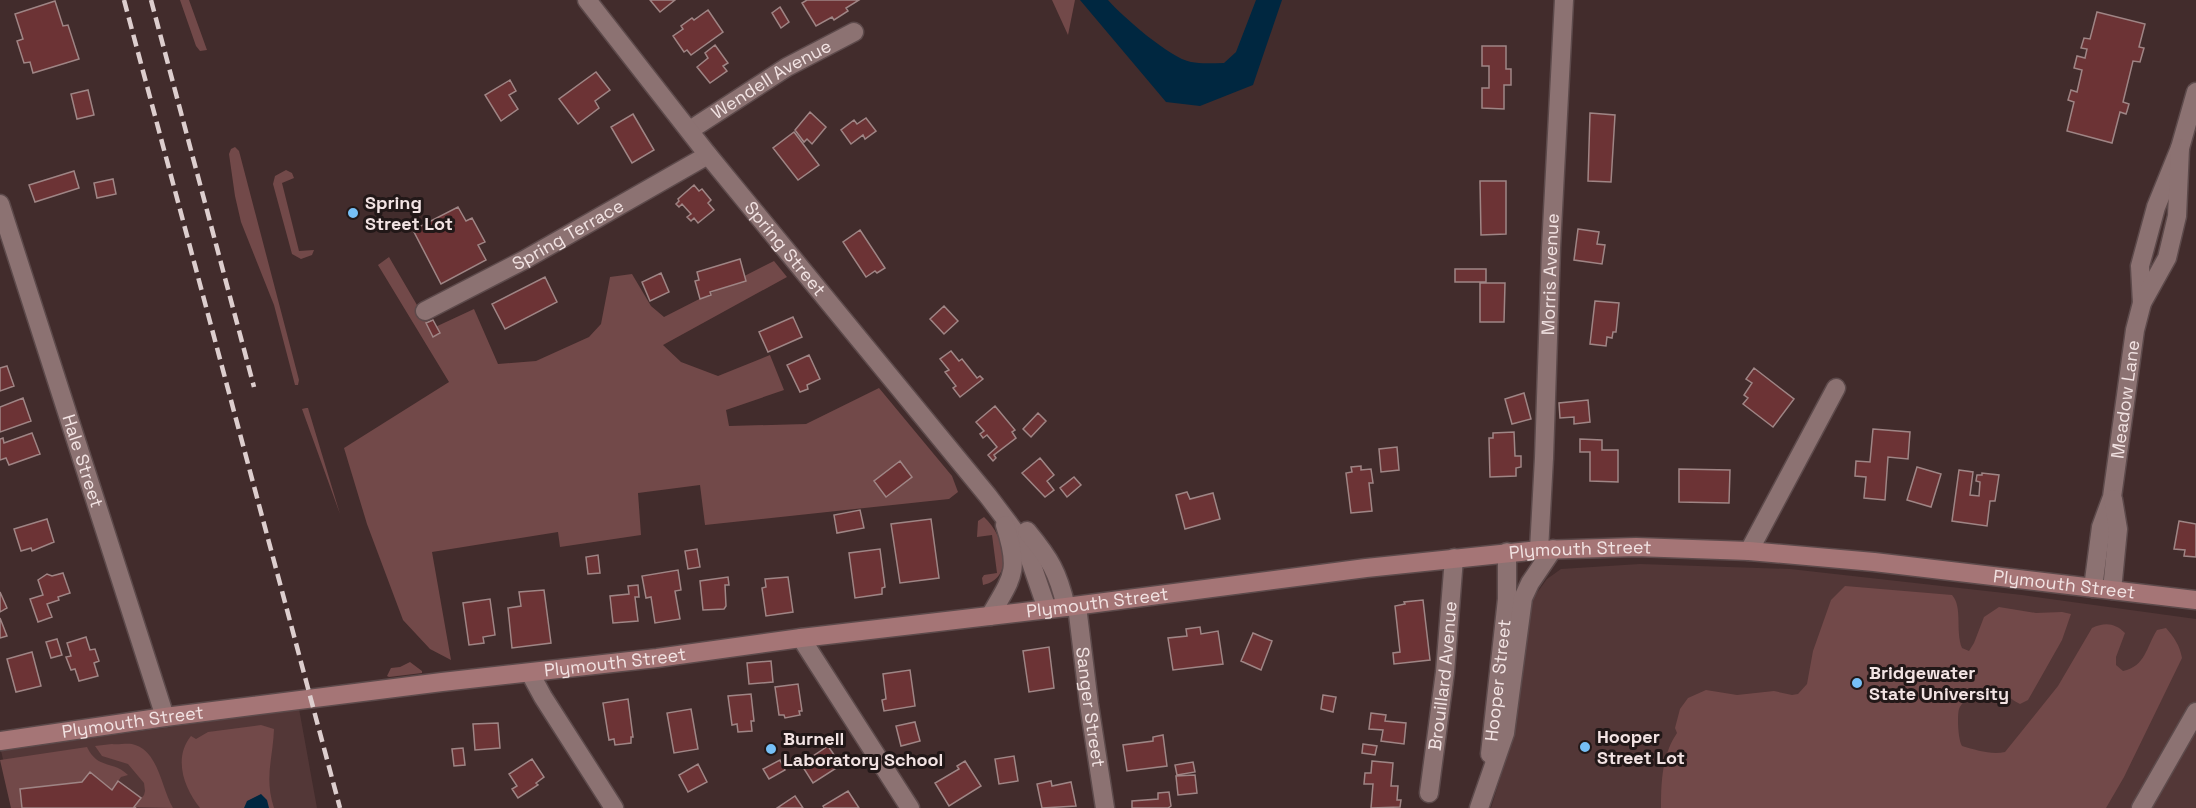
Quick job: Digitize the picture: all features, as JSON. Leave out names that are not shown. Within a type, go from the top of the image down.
[{"type":"main road","name":"Plymouth Street","points":[[0,741],[165,717],[442,682],[657,658],[1233,584],[1546,549],[1677,548],[1749,551],[1874,562],[2196,600]]},
{"type":"street","name":"Spring Street","points":[[587,0],[708,155],[988,496],[1030,554],[1047,609]]},
{"type":"street","name":"Morris Avenue","points":[[1546,549],[1545,458],[1551,248],[1564,0]]},
{"type":"street","name":"Wendell Avenue","points":[[690,130],[787,68],[854,32]]},
{"type":"street","name":"Meadow Lane","points":[[2093,588],[2102,527],[2112,497],[2129,366],[2142,303],[2167,258],[2177,216],[2180,148],[2196,92]]},
{"type":"street","name":"Spring Terrace","points":[[425,311],[524,260],[708,155]]},
{"type":"street","name":"Hale Street","points":[[0,204],[165,717]]},
{"type":"street","points":[[1749,551],[1836,388]]},
{"type":"street","name":"Spring Street","points":[[988,496],[1024,528],[1044,552],[1053,564],[1072,606]]},
{"type":"street","name":"Meadow Lane","points":[[2112,497],[2118,529],[2112,590]]},
{"type":"street","points":[[990,616],[1007,587],[1014,563],[1013,552],[1000,512]]},
{"type":"street","points":[[1479,808],[1505,733],[1523,598],[1546,549]]},
{"type":"street","name":"Hooper Street","points":[[1479,808],[1488,770],[1506,618],[1507,552]]},
{"type":"street","name":"Brouillard Avenue","points":[[1429,793],[1445,672],[1454,558]]},
{"type":"street","name":"Sanger Street","points":[[1072,606],[1105,808]]},
{"type":"street","points":[[801,638],[910,808]]},
{"type":"street","points":[[530,673],[614,808]]},
{"type":"street","points":[[2141,808],[2196,712]]},
{"type":"shaded area","points":[[180,0],[189,0],[207,50],[200,51],[196,46]]},
{"type":"shaded area","points":[[1052,0],[1075,0],[1068,35]]},
{"type":"shaded area","points":[[235,147],[239,151],[299,380],[298,385],[295,385],[274,305],[241,222],[229,154]]},
{"type":"shaded area","points":[[286,170],[292,173],[294,178],[282,183],[299,251],[314,250],[312,255],[301,259],[292,254],[273,184],[275,176]]},
{"type":"shaded area","points":[[389,257],[431,329],[474,309],[498,364],[536,361],[589,337],[601,324],[610,277],[632,274],[651,306],[664,317],[774,261],[787,277],[663,345],[681,362],[718,376],[770,355],[784,390],[726,410],[729,426],[806,424],[879,388],[952,476],[958,492],[949,499],[705,525],[700,485],[638,493],[641,535],[560,547],[558,532],[432,552],[451,660],[430,649],[403,620],[367,524],[344,448],[449,382],[378,265]]},
{"type":"shaded area","points":[[308,408],[340,514],[302,409]]},
{"type":"shaded area","points":[[984,517],[997,534],[1003,554],[1003,564],[994,580],[983,585],[984,575],[997,573],[992,535],[977,537],[978,521]]},
{"type":"shaded area","name":"Bridgewater State University","points":[[1640,564],[1790,569],[2022,595],[2196,619],[2196,808],[1491,808],[1510,747],[1531,601],[1547,579],[1561,569]]},
{"type":"shaded area","points":[[1845,586],[1952,595],[1957,606],[1962,648],[1969,651],[1984,617],[1999,607],[2036,613],[2071,614],[2062,640],[2028,700],[2020,704],[2002,692],[1990,689],[1975,694],[1959,709],[1958,722],[1962,746],[1984,752],[2005,752],[2058,686],[2092,628],[2110,624],[2125,633],[2116,657],[2116,665],[2123,671],[2141,660],[2157,630],[2166,628],[2176,642],[2182,658],[2124,777],[2106,808],[1661,808],[1665,760],[1677,733],[1675,728],[1680,709],[1688,698],[1706,690],[1737,695],[1774,691],[1798,694],[1807,684],[1813,651],[1831,600]]},
{"type":"shaded area","points":[[410,662],[422,673],[387,676],[391,668]]},
{"type":"shaded area","points":[[299,709],[317,808],[15,808],[1,751]]},
{"type":"shaded area","points":[[261,725],[274,729],[269,777],[274,808],[200,808],[189,791],[183,773],[183,754],[191,736],[196,739],[208,732]]},
{"type":"shaded area","points":[[132,744],[148,754],[154,762],[173,808],[134,807],[144,795],[144,783],[128,764],[102,756],[95,746]]},
{"type":"shaded area","points":[[87,747],[96,759],[128,775],[121,777],[112,790],[90,772],[82,782],[20,789],[22,808],[11,808],[0,760]]},
{"type":"water","points":[[1080,0],[1108,0],[1135,26],[1182,59],[1191,62],[1224,63],[1236,52],[1256,0],[1282,0],[1253,85],[1200,106],[1166,102]]},
{"type":"water","points":[[261,794],[267,800],[269,808],[244,808],[247,801]]},
{"type":"building","points":[[650,0],[675,0],[660,12]]},
{"type":"building","points":[[807,0],[859,0],[846,8],[848,11],[834,20],[832,17],[816,26],[802,3]]},
{"type":"building","points":[[55,1],[63,26],[68,25],[79,59],[33,73],[30,62],[24,63],[17,41],[23,39],[15,14]]},
{"type":"building","points":[[780,7],[789,22],[781,28],[772,13]]},
{"type":"building","points":[[708,10],[723,32],[691,55],[687,50],[684,52],[673,36],[683,29],[681,26]]},
{"type":"building","points":[[2097,12],[2145,24],[2139,47],[2144,48],[2140,62],[2133,61],[2123,102],[2129,104],[2126,114],[2120,112],[2112,143],[2067,131],[2074,102],[2068,100],[2071,90],[2077,92],[2082,70],[2074,68],[2077,56],[2085,58],[2087,49],[2081,48],[2084,38],[2090,39]]},
{"type":"building","points":[[715,45],[728,63],[723,66],[727,71],[710,83],[697,67],[708,58],[705,53]]},
{"type":"building","points":[[1482,46],[1506,46],[1506,69],[1511,69],[1511,85],[1504,85],[1504,109],[1482,108],[1482,88],[1489,88],[1489,66],[1482,66]]},
{"type":"building","points":[[596,72],[610,90],[595,101],[599,108],[578,124],[559,99]]},
{"type":"building","points":[[510,80],[516,91],[509,95],[518,109],[501,121],[485,95]]},
{"type":"building","points":[[88,90],[94,115],[77,119],[71,94]]},
{"type":"building","points":[[810,112],[826,127],[812,144],[807,139],[804,142],[795,130]]},
{"type":"building","points":[[1590,113],[1615,115],[1611,182],[1588,181]]},
{"type":"building","points":[[633,114],[654,150],[632,163],[611,127]]},
{"type":"building","points":[[866,118],[876,131],[865,139],[863,135],[851,144],[841,130],[854,120],[857,124]]},
{"type":"building","points":[[794,132],[819,165],[798,180],[773,148]]},
{"type":"building","points":[[74,171],[79,188],[35,202],[29,185]]},
{"type":"building","points":[[113,179],[116,194],[97,198],[94,183]]},
{"type":"building","points":[[1480,181],[1506,181],[1506,234],[1481,235]]},
{"type":"building","points":[[694,185],[699,191],[702,189],[711,200],[708,203],[714,210],[698,223],[694,218],[691,221],[687,217],[691,214],[682,204],[679,207],[676,204],[678,199]]},
{"type":"building","points":[[458,207],[466,221],[472,218],[485,242],[478,245],[486,260],[441,284],[413,230]]},
{"type":"building","points":[[1578,229],[1599,232],[1597,244],[1605,245],[1602,264],[1574,260]]},
{"type":"building","points":[[860,230],[885,268],[866,277],[843,242]]},
{"type":"building","points":[[740,259],[746,281],[710,292],[711,295],[700,299],[695,281],[699,280],[697,272]]},
{"type":"building","points":[[1455,269],[1486,269],[1486,282],[1455,282]]},
{"type":"building","points":[[661,273],[669,292],[650,301],[642,282]]},
{"type":"building","points":[[545,277],[557,302],[505,329],[492,304]]},
{"type":"building","points":[[1480,283],[1505,283],[1504,322],[1480,322]]},
{"type":"building","points":[[1595,301],[1619,303],[1616,332],[1613,332],[1612,338],[1607,337],[1606,346],[1590,344]]},
{"type":"building","points":[[944,306],[958,321],[944,334],[930,319]]},
{"type":"building","points":[[793,317],[802,337],[768,352],[759,332]]},
{"type":"building","points":[[433,320],[440,333],[433,337],[426,323]]},
{"type":"building","points":[[951,351],[959,361],[962,359],[977,378],[980,376],[983,379],[960,397],[953,388],[956,386],[945,372],[949,370],[940,359]]},
{"type":"building","points":[[809,355],[820,379],[807,385],[808,389],[800,392],[787,365]]},
{"type":"building","points":[[7,366],[14,386],[0,391],[0,368]]},
{"type":"building","points":[[1754,368],[1794,399],[1773,427],[1743,404],[1748,398],[1744,395],[1752,383],[1746,379]]},
{"type":"building","points":[[1524,393],[1531,419],[1512,424],[1505,399]]},
{"type":"building","points":[[23,398],[31,421],[0,432],[0,407]]},
{"type":"building","points":[[1588,400],[1590,422],[1574,424],[1574,417],[1560,418],[1559,403]]},
{"type":"building","points":[[995,406],[1015,430],[1012,432],[1016,438],[994,455],[996,458],[993,461],[988,455],[997,447],[987,435],[983,438],[980,434],[984,431],[976,422]]},
{"type":"building","points":[[1038,413],[1046,421],[1031,437],[1023,429]]},
{"type":"building","points":[[1873,429],[1910,432],[1908,459],[1888,457],[1885,500],[1864,498],[1866,477],[1855,476],[1856,461],[1870,462]]},
{"type":"building","points":[[1514,432],[1515,456],[1521,456],[1521,467],[1516,468],[1516,476],[1490,477],[1489,438],[1493,438],[1493,433]]},
{"type":"building","points":[[32,433],[40,454],[9,465],[6,458],[0,460],[0,439],[3,438],[4,443]]},
{"type":"building","points":[[1580,439],[1602,440],[1602,450],[1618,450],[1618,482],[1590,481],[1590,452],[1580,452]]},
{"type":"building","points":[[1397,447],[1399,470],[1381,472],[1379,449]]},
{"type":"building","points":[[1040,458],[1054,475],[1047,481],[1054,490],[1045,497],[1022,473]]},
{"type":"building","points":[[900,461],[912,477],[886,497],[874,481]]},
{"type":"building","points":[[1361,466],[1361,470],[1371,469],[1373,483],[1369,483],[1372,511],[1351,513],[1346,473],[1352,472],[1351,467]]},
{"type":"building","points":[[1917,467],[1941,474],[1931,507],[1907,500]]},
{"type":"building","points":[[1679,469],[1730,470],[1729,503],[1679,502]]},
{"type":"building","points":[[1959,470],[1973,472],[1970,495],[1979,496],[1980,482],[1976,481],[1977,475],[1982,475],[1982,473],[1999,475],[1995,501],[1990,501],[1987,526],[1952,521]]},
{"type":"building","points":[[1074,477],[1081,485],[1067,497],[1060,488]]},
{"type":"building","points":[[1187,492],[1190,499],[1213,493],[1220,519],[1185,529],[1176,495]]},
{"type":"building","points":[[860,510],[864,528],[837,533],[834,515]]},
{"type":"building","points":[[47,519],[54,542],[32,551],[31,548],[21,551],[14,529]]},
{"type":"building","points":[[931,519],[939,578],[900,583],[891,524]]},
{"type":"building","points":[[2179,521],[2196,524],[2196,557],[2184,556],[2185,550],[2174,549]]},
{"type":"building","points":[[697,549],[700,567],[688,569],[685,551]]},
{"type":"building","points":[[880,549],[885,587],[882,588],[882,594],[855,598],[849,553]]},
{"type":"building","points":[[598,555],[600,573],[588,574],[586,557]]},
{"type":"building","points":[[678,570],[681,590],[675,591],[680,619],[655,623],[651,597],[646,598],[642,576]]},
{"type":"building","points":[[63,573],[70,593],[47,604],[52,617],[38,622],[30,599],[43,595],[38,580],[47,574],[52,576]]},
{"type":"building","points":[[728,577],[729,585],[725,585],[726,606],[724,609],[703,610],[700,581]]},
{"type":"building","points":[[788,577],[793,612],[766,616],[762,588],[766,587],[765,579]]},
{"type":"building","points":[[638,585],[639,597],[635,597],[638,621],[613,623],[610,596],[629,594],[628,586]]},
{"type":"building","points":[[544,590],[551,643],[512,648],[508,608],[521,606],[519,592]]},
{"type":"building","points":[[0,592],[7,608],[0,612]]},
{"type":"building","points":[[490,599],[495,635],[483,637],[484,643],[469,645],[463,603]]},
{"type":"building","points":[[1423,600],[1430,660],[1394,664],[1393,653],[1400,652],[1395,606],[1405,604],[1404,602]]},
{"type":"building","points":[[0,618],[7,636],[0,638]]},
{"type":"building","points":[[1200,627],[1201,634],[1218,631],[1223,664],[1173,670],[1168,638],[1187,636],[1186,629]]},
{"type":"building","points":[[1253,633],[1272,641],[1261,670],[1241,661]]},
{"type":"building","points":[[86,637],[90,650],[95,649],[99,661],[94,663],[98,676],[79,681],[75,669],[71,670],[66,657],[71,656],[67,643]]},
{"type":"building","points":[[57,639],[62,655],[51,658],[46,642]]},
{"type":"building","points":[[1049,647],[1054,688],[1029,692],[1023,651]]},
{"type":"building","points":[[32,652],[41,686],[16,692],[7,659]]},
{"type":"building","points":[[771,661],[773,682],[749,684],[747,663]]},
{"type":"building","points":[[910,670],[915,706],[884,711],[882,700],[886,699],[883,674]]},
{"type":"building","points":[[798,684],[802,711],[799,711],[800,715],[785,718],[784,715],[779,715],[775,687]]},
{"type":"building","points":[[751,694],[754,721],[751,721],[752,731],[738,732],[737,724],[732,725],[728,696]]},
{"type":"building","points":[[1323,695],[1336,697],[1333,712],[1321,709]]},
{"type":"building","points":[[628,699],[633,737],[631,737],[631,743],[615,745],[614,739],[609,740],[603,703]]},
{"type":"building","points":[[691,709],[698,749],[674,753],[667,713]]},
{"type":"building","points":[[1371,713],[1386,715],[1385,721],[1406,723],[1404,744],[1381,741],[1383,730],[1369,729]]},
{"type":"building","points":[[915,722],[920,741],[901,746],[896,726]]},
{"type":"building","points":[[498,723],[500,748],[475,750],[473,724]]},
{"type":"building","points":[[1163,735],[1167,766],[1127,771],[1123,745],[1153,741],[1153,737]]},
{"type":"building","points":[[1363,744],[1377,746],[1375,755],[1362,753]]},
{"type":"building","points":[[828,746],[841,765],[813,783],[801,764]]},
{"type":"building","points":[[463,748],[465,765],[454,766],[452,749]]},
{"type":"building","points":[[1014,756],[1018,781],[999,784],[995,759]]},
{"type":"building","points":[[532,759],[544,777],[536,783],[538,785],[518,798],[512,789],[517,786],[509,774]]},
{"type":"building","points":[[780,760],[785,770],[769,779],[763,769]]},
{"type":"building","points":[[965,761],[981,786],[949,806],[935,783],[959,769],[957,766]]},
{"type":"building","points":[[1372,761],[1393,763],[1391,786],[1398,786],[1397,800],[1401,800],[1400,807],[1371,808],[1373,784],[1364,784],[1365,773],[1371,773]]},
{"type":"building","points":[[1193,762],[1195,772],[1177,775],[1175,765]]},
{"type":"building","points":[[698,764],[707,782],[688,792],[679,775]]},
{"type":"building","points":[[90,772],[112,790],[118,781],[141,798],[134,807],[136,808],[22,808],[20,789],[82,782]]},
{"type":"building","points":[[1195,775],[1197,793],[1178,795],[1176,776]]},
{"type":"building","points":[[1051,781],[1052,786],[1071,782],[1076,806],[1042,808],[1037,784]]},
{"type":"building","points":[[848,791],[859,808],[824,808],[823,806]]},
{"type":"building","points":[[1169,792],[1171,806],[1168,808],[1132,808],[1132,801],[1158,799],[1158,793]]},
{"type":"building","points":[[795,796],[803,808],[777,808]]},
{"type":"railway","points":[[124,0],[340,808]]},
{"type":"railway","points":[[151,0],[254,387]]},
{"type":"place","name":"Spring Street Lot","points":[[353,213]]},
{"type":"place","name":"Bridgewater State University","points":[[1857,683]]},
{"type":"place","name":"Hooper Street Lot","points":[[1585,747]]},
{"type":"place","name":"Burnell Laboratory School","points":[[771,749]]}]
